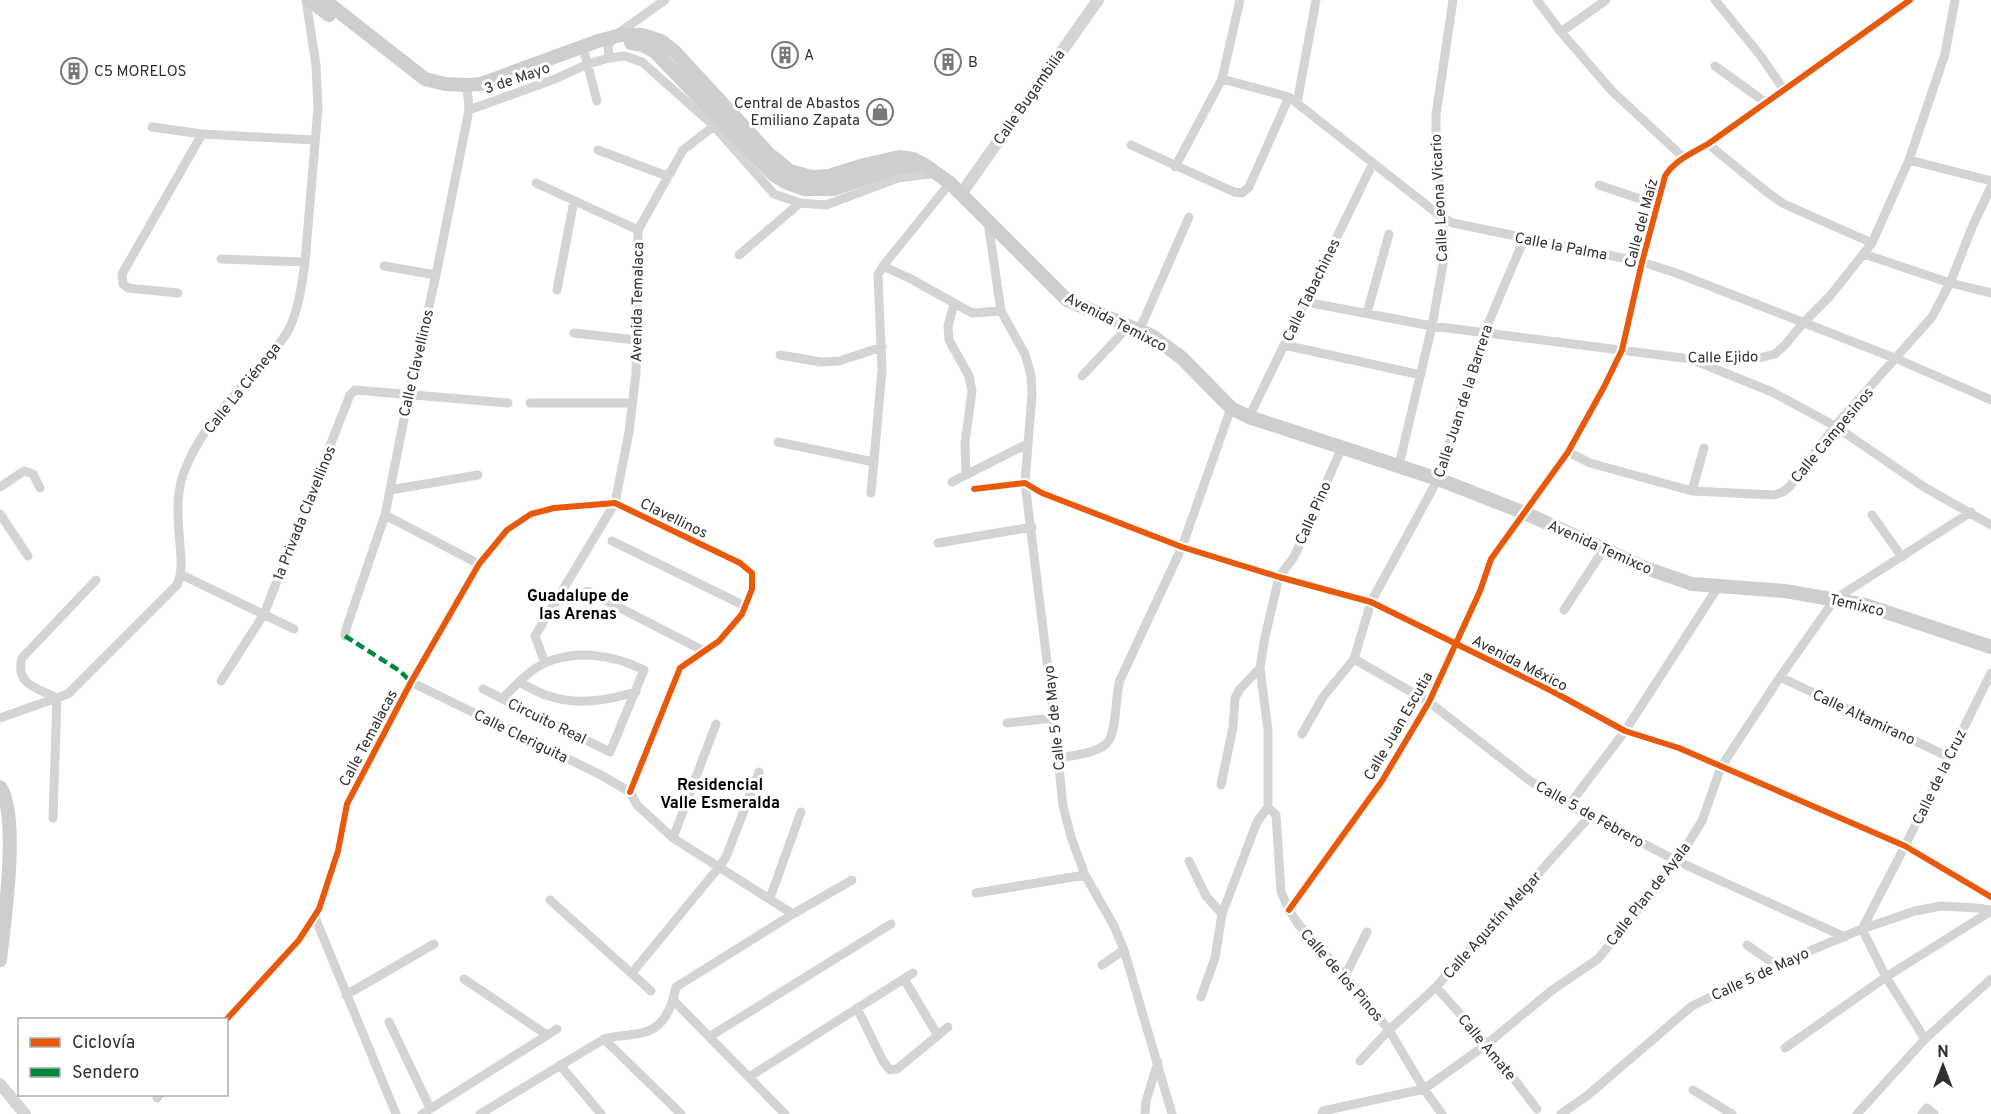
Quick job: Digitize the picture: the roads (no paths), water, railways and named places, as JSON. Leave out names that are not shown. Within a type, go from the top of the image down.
[{"type":"main road","name":"3 de Mayo","points":[[308,0],[409,77],[429,88],[451,93],[496,86],[587,59],[610,47],[629,43],[643,45],[654,51],[674,69],[773,174],[787,183],[804,189],[833,189],[898,167],[931,169]]},
{"type":"main road","points":[[324,0],[425,79],[467,90],[598,41],[610,47],[621,35],[642,36],[662,41],[674,51],[769,154],[790,171],[812,177],[829,176],[864,165],[899,158],[913,159],[931,169]]},
{"type":"main road","name":"Avenida Temixco","points":[[931,169],[950,183],[988,219],[1067,300],[1152,336],[1182,358],[1231,408],[1249,417],[1438,479],[1525,513],[1670,577],[1692,584],[1718,587]]},
{"type":"main road","name":"Temixco","points":[[1718,587],[1785,591],[1865,605],[1991,647]]},
{"type":"main road","points":[[0,787],[4,794],[7,812],[10,856],[0,960]]},
{"type":"street","name":"Calle La Ciénega","points":[[182,575],[177,511],[178,493],[183,473],[207,428],[271,354],[288,330],[301,286],[318,108],[316,65],[308,0]]},
{"type":"street","points":[[665,0],[648,11],[610,47],[642,62],[714,126],[774,194],[800,203],[826,205],[898,178],[931,169]]},
{"type":"street","name":"Calle Bugambilia","points":[[961,194],[1098,0]]},
{"type":"street","points":[[1175,166],[1222,79],[1240,0]]},
{"type":"street","points":[[1131,145],[1234,192],[1242,193],[1250,187],[1293,100],[1316,0]]},
{"type":"street","name":"Calle Leona Vicario","points":[[1399,465],[1432,326],[1445,253],[1436,115],[1453,0]]},
{"type":"street","points":[[1537,0],[1561,32],[1612,91],[1684,158]]},
{"type":"street","points":[[1561,32],[1606,0]]},
{"type":"street","points":[[1715,0],[1760,55],[1784,90]]},
{"type":"street","name":"Calle del Maíz","points":[[1525,513],[1568,452],[1622,350],[1665,176],[1674,164],[1708,144],[1910,0]]},
{"type":"street","name":"Calle Ejido","points":[[1306,302],[1432,326],[1691,358],[1759,358],[1775,354],[1830,296],[1872,243],[1909,160],[1945,54],[1955,0]]},
{"type":"street","points":[[469,110],[587,59],[597,101]]},
{"type":"street","points":[[1715,66],[1765,102]]},
{"type":"street","name":"Calle la Palma","points":[[1222,79],[1293,100],[1443,218],[1453,223],[1642,262],[1679,274],[1897,358],[1991,400]]},
{"type":"street","name":"Calle Clavellinos","points":[[345,636],[345,628],[385,515],[469,110],[467,90]]},
{"type":"street","name":"Avenida Temalaca","points":[[544,663],[535,636],[615,503],[629,432],[636,373],[638,230],[683,150],[714,126]]},
{"type":"street","points":[[152,127],[202,134],[314,140]]},
{"type":"street","points":[[178,293],[128,288],[123,284],[122,274],[202,134]]},
{"type":"street","points":[[1708,144],[1784,204],[1872,243]]},
{"type":"street","points":[[598,150],[667,176]]},
{"type":"street","points":[[1909,160],[1991,181]]},
{"type":"street","name":"Calle Tabachines","points":[[1249,417],[1373,163]]},
{"type":"street","points":[[536,183],[638,230]]},
{"type":"street","points":[[871,493],[882,370],[878,275],[950,183]]},
{"type":"street","points":[[1599,185],[1658,205]]},
{"type":"street","name":"Calle Campesinos","points":[[1568,452],[1590,463],[1692,491],[1774,495],[1783,492],[1835,426],[1932,317],[1950,283],[1991,187]]},
{"type":"street","points":[[557,290],[574,201]]},
{"type":"street","points":[[740,255],[800,203]]},
{"type":"street","points":[[1083,376],[1134,328],[1189,217]]},
{"type":"street","name":"Calle 5 de Mayo","points":[[988,219],[1001,311],[1025,354],[1031,375],[1032,394],[1025,483],[1063,806],[1085,875],[1114,926],[1124,950],[1172,1114]]},
{"type":"street","points":[[1367,313],[1389,234]]},
{"type":"street","name":"Calle Juan de la Barrera","points":[[1354,659],[1371,603],[1438,479],[1485,331],[1524,239]]},
{"type":"street","points":[[1864,254],[1950,283],[1991,293]]},
{"type":"street","points":[[221,259],[305,262]]},
{"type":"street","points":[[384,266],[436,275]]},
{"type":"street","points":[[883,266],[972,313],[1001,311]]},
{"type":"street","points":[[954,304],[948,326],[949,340],[969,376],[972,391],[965,443],[966,475]]},
{"type":"street","points":[[574,333],[636,340]]},
{"type":"street","points":[[1284,345],[1421,375]]},
{"type":"street","points":[[780,355],[821,362],[839,361],[882,347]]},
{"type":"street","points":[[1691,358],[1707,367],[1772,393],[1835,426],[1924,487],[1991,525]]},
{"type":"street","name":"1a Privada Clavellinos","points":[[221,681],[264,614],[350,395],[355,390],[508,403]]},
{"type":"street","points":[[530,403],[632,403]]},
{"type":"street","points":[[1058,758],[1097,749],[1108,743],[1113,733],[1116,693],[1120,680],[1182,547],[1231,408]]},
{"type":"street","points":[[778,442],[874,462]]},
{"type":"street","points":[[952,482],[1027,444]]},
{"type":"street","name":"Calle Pino","points":[[1280,577],[1294,557],[1342,447]]},
{"type":"street","points":[[1692,491],[1704,448]]},
{"type":"street","points":[[0,487],[24,471],[33,474],[40,488]]},
{"type":"street","points":[[390,490],[477,475]]},
{"type":"street","points":[[974,489],[1025,483]]},
{"type":"street","name":"Avenida México","points":[[1025,483],[1042,493],[1182,547],[1371,603],[1550,690],[1625,731],[1679,748],[1905,846],[1991,897]]},
{"type":"street","points":[[411,682],[479,564],[507,530],[531,514],[554,508],[615,503]]},
{"type":"street","name":"Clavellinos","points":[[615,503],[740,563],[752,573],[752,590],[742,614],[719,640],[680,668],[630,792]]},
{"type":"street","name":"Calle Plan de Ayala","points":[[1322,1114],[1323,1111],[1424,1089],[1487,1044],[1551,991],[1598,959],[1677,861],[1702,821],[1721,767],[1835,599],[1971,512]]},
{"type":"street","name":"Calle Juan Escutia","points":[[1289,910],[1382,781],[1429,702],[1480,591],[1491,559],[1525,513]]},
{"type":"street","points":[[0,514],[28,555]]},
{"type":"street","points":[[385,515],[479,564]]},
{"type":"street","points":[[1872,515],[1902,557]]},
{"type":"street","points":[[938,543],[1032,528]]},
{"type":"street","points":[[612,541],[745,606]]},
{"type":"street","points":[[1564,610],[1604,549]]},
{"type":"street","points":[[0,718],[68,694],[177,585],[182,575],[294,629]]},
{"type":"street","name":"Calle de los Pinos","points":[[1280,577],[1260,668],[1268,731],[1268,807],[1276,815],[1281,892],[1299,925],[1389,1030],[1424,1089],[1442,1114]]},
{"type":"street","points":[[57,698],[24,681],[19,670],[22,658],[96,580]]},
{"type":"street","points":[[1569,805],[1625,731],[1718,587]]},
{"type":"street","points":[[587,591],[704,651]]},
{"type":"street","points":[[502,699],[519,682],[544,663],[576,655],[607,657],[645,670],[636,692],[606,700],[570,701],[548,696],[519,682]]},
{"type":"street","points":[[1302,734],[1323,697],[1354,659]]},
{"type":"street","name":"Calle 5 de Febrero","points":[[1354,659],[1429,702],[1529,780],[1569,805],[1677,861],[1845,937]]},
{"type":"street","points":[[1221,785],[1233,727],[1235,698],[1240,689],[1260,668]]},
{"type":"street","name":"Calle de la Cruz","points":[[1862,929],[1991,673]]},
{"type":"street","name":"Calle Altamirano","points":[[1780,677],[1949,757]]},
{"type":"street","name":"Calle Cleriguita","points":[[411,682],[601,775],[630,792]]},
{"type":"street","name":"Calle Temalacas","points":[[228,1018],[299,940],[319,909],[338,851],[347,804],[411,682]]},
{"type":"street","name":"Circuito Real","points":[[483,689],[610,752],[636,692]]},
{"type":"street","points":[[53,818],[57,698]]},
{"type":"street","points":[[1006,723],[1054,718]]},
{"type":"street","points":[[673,838],[716,724]]},
{"type":"street","points":[[632,972],[720,867],[759,772]]},
{"type":"street","points":[[630,792],[637,805],[673,838],[793,914]]},
{"type":"street","points":[[1200,997],[1215,958],[1222,914],[1257,822],[1268,807]]},
{"type":"street","points":[[770,898],[801,812]]},
{"type":"street","name":"Calle Agustín Melgar","points":[[1360,1061],[1389,1030],[1436,987],[1591,815]]},
{"type":"street","points":[[1189,861],[1206,896],[1222,914]]},
{"type":"street","points":[[976,893],[1085,875]]},
{"type":"street","points":[[480,1114],[604,1039],[616,1035],[644,1033],[665,1021],[676,987],[852,880]]},
{"type":"street","points":[[550,900],[632,972],[651,992]]},
{"type":"street","name":"Calle 5 de Mayo","points":[[1561,1114],[1588,1095],[1692,1006],[1776,965],[1862,929],[1915,911],[1941,906],[1991,911]]},
{"type":"street","points":[[1785,1047],[1886,977],[1991,911]]},
{"type":"street","points":[[314,915],[396,1114]]},
{"type":"street","points":[[710,1037],[891,924]]},
{"type":"street","points":[[1862,929],[1886,977],[1925,1039]]},
{"type":"street","points":[[1345,976],[1367,932]]},
{"type":"street","points":[[346,995],[434,944]]},
{"type":"street","points":[[1747,945],[1776,965]]},
{"type":"street","points":[[1102,965],[1124,950]]},
{"type":"street","points":[[749,1077],[913,972]]},
{"type":"street","points":[[904,979],[937,1034]]},
{"type":"street","points":[[1857,1114],[1925,1039],[1991,979]]},
{"type":"street","points":[[465,980],[547,1035]]},
{"type":"street","name":"Calle Amate","points":[[1436,987],[1487,1044],[1537,1109]]},
{"type":"street","points":[[673,1000],[785,1114]]},
{"type":"street","points":[[857,1008],[890,1070],[897,1069],[948,1027]]},
{"type":"street","points":[[389,1022],[426,1111],[557,1029]]},
{"type":"street","points":[[604,1039],[681,1114]]},
{"type":"street","points":[[1145,1114],[1146,1101],[1158,1062]]},
{"type":"street","points":[[560,1065],[598,1113]]},
{"type":"street","points":[[0,1084],[25,1114]]},
{"type":"street","points":[[1693,1090],[1732,1114]]},
{"type":"street","points":[[1922,1114],[1927,1107],[1934,1114]]},
{"type":"place","name":"A","points":[[785,55]]},
{"type":"place","name":"B","points":[[948,62]]},
{"type":"place","name":"C5 MORELOS","points":[[74,71]]},
{"type":"place","name":"Central de Abastos Emiliano Zapata","points":[[880,112]]},
{"type":"district","name":"Guadalupe de las Arenas","points":[[578,604]]},
{"type":"district","name":"Residencial Valle Esmeralda","points":[[720,793]]}]
